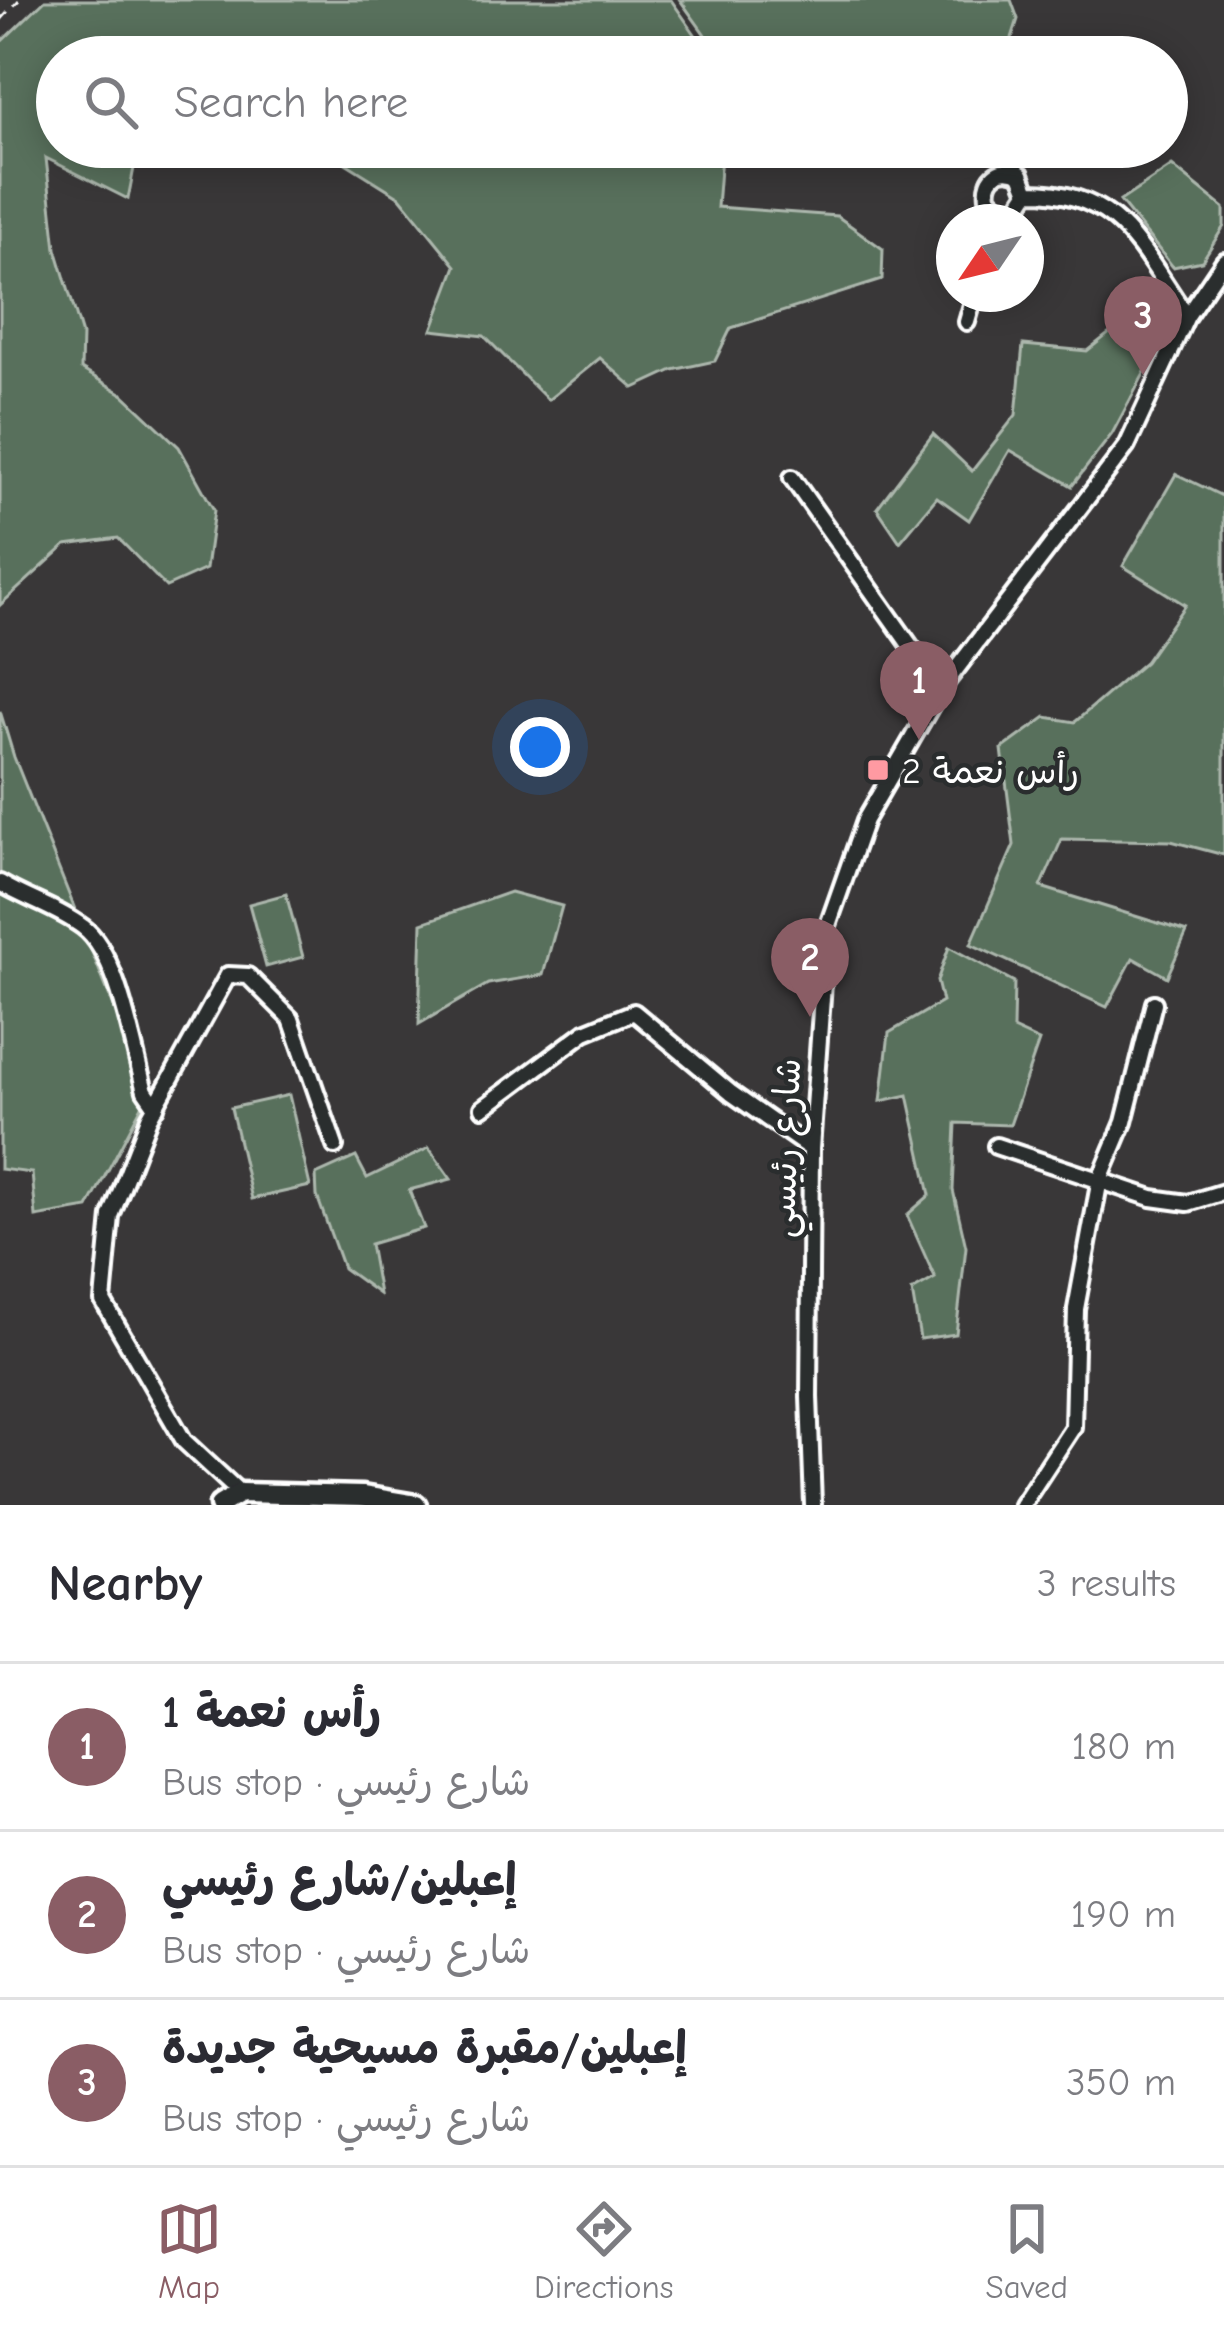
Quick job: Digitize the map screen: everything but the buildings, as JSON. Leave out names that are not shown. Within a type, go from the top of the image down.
[{"type":"main road","points":[[220,1505],[240,1493],[362,1496],[416,1505]]},
{"type":"street","points":[[992,204],[988,183],[1002,170],[1015,170],[1025,179],[1028,192],[1020,204]]},
{"type":"street","points":[[1028,192],[1063,192],[1094,202],[1120,222],[1187,316]]},
{"type":"street","name":"شارع رئيسي","points":[[813,1505],[811,1149],[827,928],[865,820],[941,689],[1127,446],[1187,316],[1224,261]]},
{"type":"street","points":[[967,322],[970,312]]},
{"type":"street","points":[[792,478],[941,689]]},
{"type":"street","points":[[0,883],[70,919],[95,939],[111,973],[145,1090],[156,1107]]},
{"type":"street","points":[[240,1493],[184,1441],[103,1301],[111,1216],[156,1107],[228,975],[248,976],[291,1019],[335,1147]]},
{"type":"street","points":[[1022,1505],[1073,1427],[1076,1309],[1100,1179],[1124,1122],[1154,1004]]},
{"type":"street","points":[[483,1108],[585,1032],[634,1012],[731,1093],[811,1149]]},
{"type":"street","points":[[996,1146],[1152,1198],[1189,1203],[1224,1192]]},
{"type":"path","points":[[0,21],[19,0]]},
{"type":"green space","points":[[45,0],[671,0],[696,36],[36,36],[36,168],[47,168],[56,249],[82,335],[81,369],[124,395],[179,447],[214,510],[206,569],[166,587],[118,538],[66,545],[0,605],[0,43]]},
{"type":"green space","points":[[680,0],[1011,0],[1018,19],[1013,36],[706,36]]},
{"type":"green space","points":[[66,168],[134,168],[128,199]]},
{"type":"green space","points":[[354,168],[720,168],[717,207],[837,216],[883,249],[882,280],[731,328],[715,361],[673,370],[634,388],[600,358],[548,400],[484,336],[432,330],[456,266],[400,197]]},
{"type":"green space","points":[[1174,168],[1224,208],[1224,226],[1202,261],[1173,267],[1120,201]]},
{"type":"green space","points":[[1154,298],[1173,319],[1112,434],[1072,486],[1010,450],[969,520],[937,497],[900,542],[877,508],[933,434],[972,471],[1016,415],[1023,345],[1087,351]]},
{"type":"green space","points":[[1176,474],[1224,497],[1224,855],[1171,841],[1062,839],[1041,887],[1187,932],[1167,977],[1133,958],[1107,1007],[971,944],[1014,845],[1002,749],[1046,717],[1075,722],[1145,662],[1185,605],[1123,566]]},
{"type":"green space","points":[[0,711],[124,1032],[143,1104],[88,1208],[36,1217],[32,1173],[0,1169]]},
{"type":"green space","points":[[510,892],[562,906],[543,975],[488,984],[419,1024],[422,923]]},
{"type":"green space","points":[[286,894],[303,957],[266,967],[249,904]]},
{"type":"green space","points":[[949,947],[1014,982],[1013,1029],[1039,1041],[1010,1125],[956,1123],[953,1190],[966,1247],[956,1334],[920,1339],[912,1291],[935,1278],[907,1215],[930,1195],[908,1095],[881,1101],[889,1033],[942,1002],[937,981]]},
{"type":"green space","points":[[289,1095],[310,1186],[252,1199],[231,1108]]},
{"type":"green space","points":[[429,1148],[451,1179],[409,1190],[424,1228],[370,1244],[379,1294],[343,1268],[317,1196],[316,1175],[356,1157],[367,1178]]},
{"type":"place","name":"إعبلين/مقبرة مسيحية جديدة","points":[[1143,375]]},
{"type":"place","name":"رأس نعمة 1","points":[[919,740]]},
{"type":"place","name":"رأس نعمة 2","points":[[878,770]]},
{"type":"place","name":"إعبلين/شارع رئيسي","points":[[810,1017]]}]
